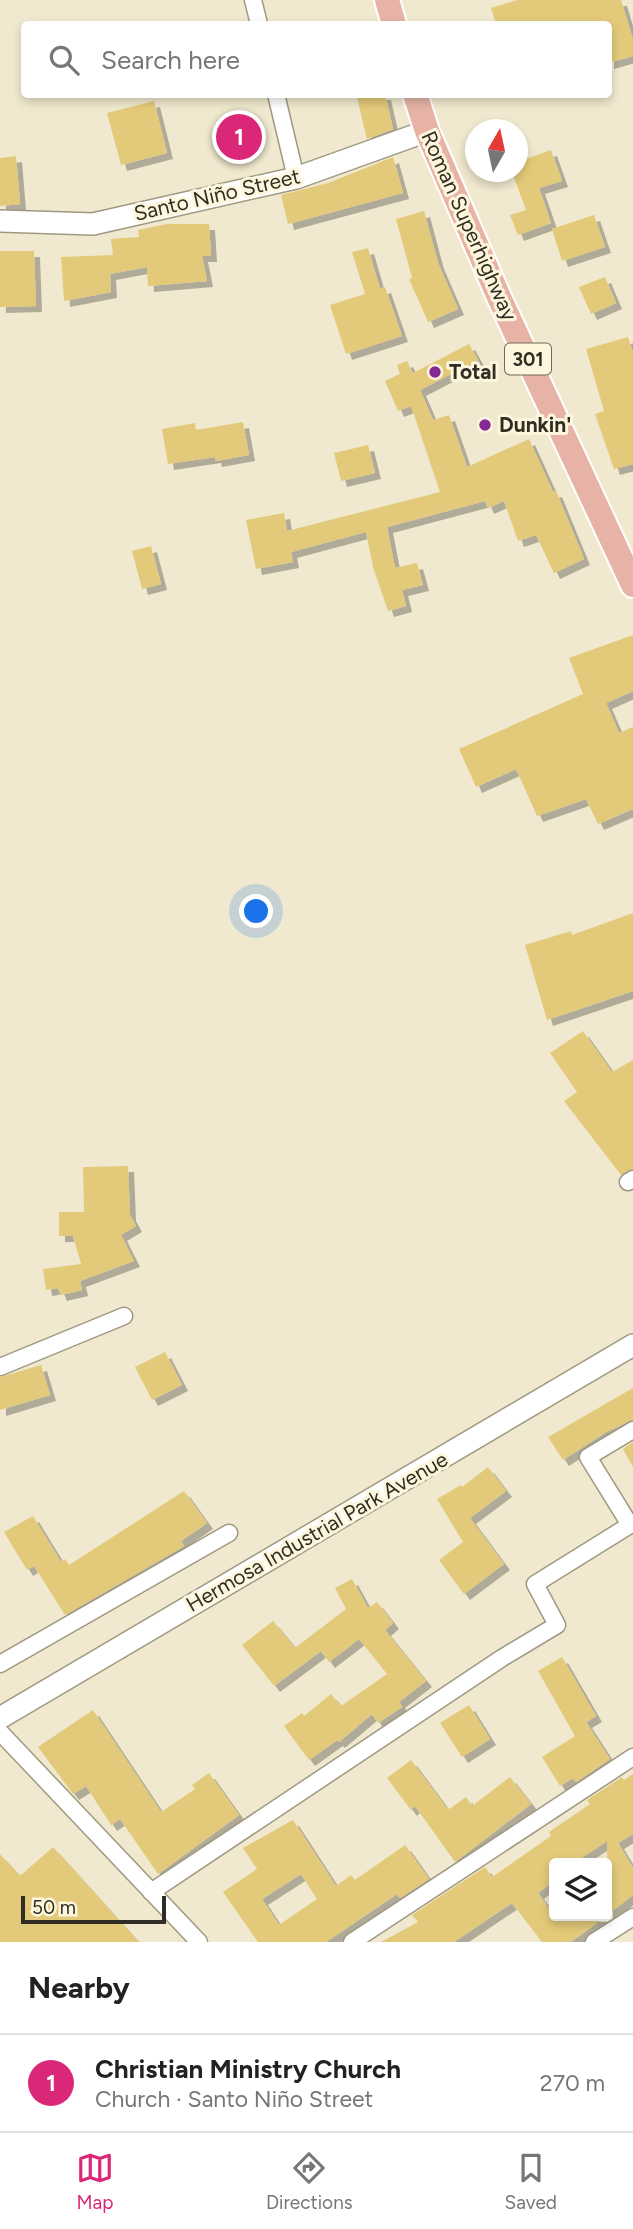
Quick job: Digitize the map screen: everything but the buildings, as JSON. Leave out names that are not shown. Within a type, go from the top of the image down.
[{"type":"main road","points":[[387,0],[393,21]]},
{"type":"main road","name":"Roman Superhighway","points":[[416,98],[427,131],[498,295],[633,585]]},
{"type":"street","points":[[253,0],[258,21]]},
{"type":"street","points":[[277,98],[296,178]]},
{"type":"street","name":"Santo Niño Street","points":[[0,221],[93,224],[296,178],[427,131]]},
{"type":"street","points":[[0,1367],[124,1316]]},
{"type":"street","name":"Hermosa Industrial Park Avenue","points":[[0,1718],[633,1345]]},
{"type":"street","points":[[151,1892],[502,1658],[557,1625],[535,1584],[630,1525],[588,1457],[633,1430]]},
{"type":"street","points":[[0,1664],[229,1533]]},
{"type":"street","points":[[0,1732],[199,1942]]},
{"type":"street","points":[[352,1942],[633,1757]]},
{"type":"street","points":[[594,1942],[633,1917]]},
{"type":"place","name":"Christian Ministry Church","points":[[239,137]]},
{"type":"place","name":"Total","points":[[435,372]]},
{"type":"place","name":"Dunkin'","points":[[485,425]]}]
